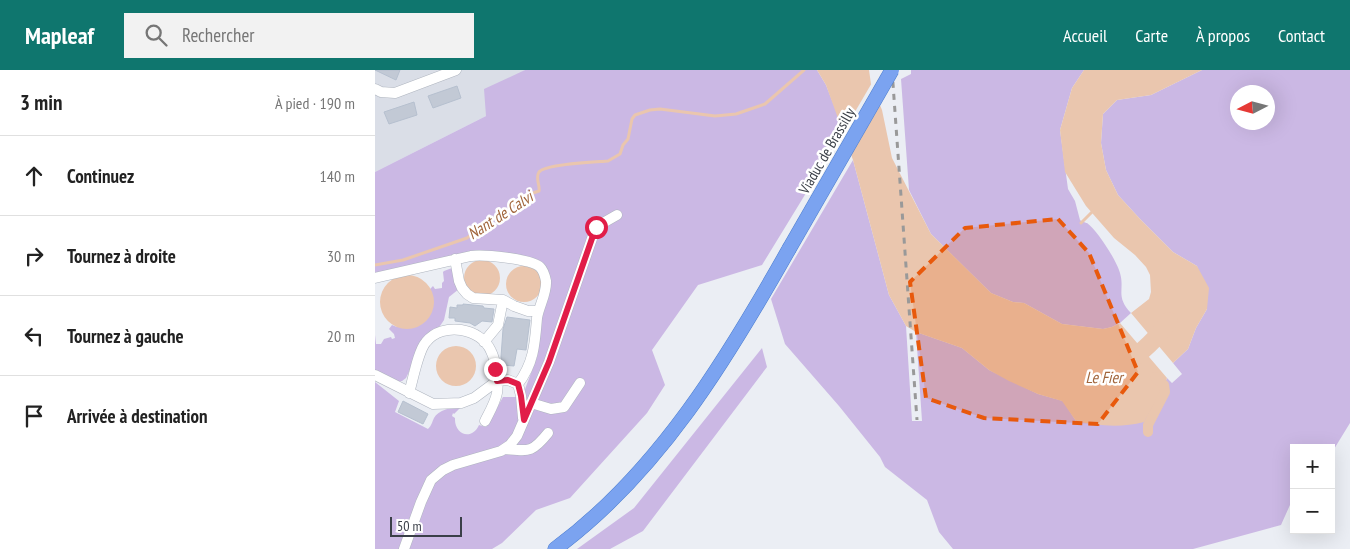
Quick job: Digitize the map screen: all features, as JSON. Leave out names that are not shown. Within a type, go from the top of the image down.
[{"type":"highway","name":"Viaduc de Brassilly","points":[[555,549],[597,516],[623,490],[673,431],[710,379],[789,249],[892,70]]},
{"type":"street","points":[[375,89],[381,92],[395,93],[456,70]]},
{"type":"street","points":[[404,549],[431,480],[443,470],[453,465],[505,449],[517,436],[549,362],[596,227],[617,215]]},
{"type":"street","points":[[375,278],[455,259],[482,255],[531,262],[539,266],[546,281],[545,290],[538,311],[534,351],[530,365],[518,384],[524,420]]},
{"type":"street","points":[[455,259],[462,288],[473,298],[503,300],[528,311],[538,311]]},
{"type":"street","points":[[484,342],[499,325],[503,300]]},
{"type":"street","points":[[409,393],[421,351],[426,341],[436,334],[449,330],[462,330],[479,336],[491,351],[497,381],[497,394],[485,421]]},
{"type":"street","points":[[375,375],[433,404],[461,403],[474,398],[497,381],[508,380],[518,384]]},
{"type":"street","points":[[531,403],[551,410],[564,407],[580,383]]},
{"type":"street","points":[[505,449],[529,451],[541,443],[549,433]]},
{"type":"highlighted area","points":[[1058,219],[1089,253],[1138,372],[1098,424],[984,418],[926,398],[910,282],[965,228]]},
{"type":"shaded area","points":[[375,70],[525,70],[486,116],[375,172]]},
{"type":"shaded area","points":[[525,70],[817,70],[826,85],[844,131],[762,265],[698,285],[652,350],[665,385],[647,413],[570,498],[536,510],[502,543],[492,549],[375,549],[375,382],[399,401],[395,412],[428,429],[436,415],[442,411],[461,407],[452,416],[455,418],[457,429],[464,434],[472,433],[479,425],[486,427],[503,397],[517,397],[524,392],[537,357],[541,324],[538,260],[533,258],[477,250],[375,276],[375,172],[486,116],[484,89]]},
{"type":"shaded area","points":[[911,70],[1084,70],[1072,88],[1060,130],[1068,189],[1075,201],[1080,220],[1087,223],[1096,232],[1111,254],[1120,273],[1123,302],[1131,313],[1120,323],[1103,329],[1062,324],[1024,303],[1013,302],[991,293],[931,234],[909,190],[901,79],[911,74]]},
{"type":"shaded area","points":[[1202,70],[1350,70],[1350,423],[1335,447],[1335,444],[1290,444],[1290,505],[1281,525],[1193,549],[953,549],[939,532],[927,500],[885,467],[880,457],[839,406],[785,344],[771,299],[853,160],[889,295],[906,326],[912,421],[922,421],[916,332],[962,348],[989,370],[1038,394],[1063,401],[1076,421],[1160,394],[1167,378],[1172,383],[1182,374],[1173,363],[1188,349],[1196,328],[1207,309],[1197,266],[1173,252],[1141,220],[1118,195],[1106,170],[1101,143],[1103,114],[1117,100],[1151,95]]},
{"type":"shaded area","points":[[452,268],[459,289],[449,297],[444,320],[440,326],[427,335],[406,378],[397,382],[375,371],[375,335],[376,344],[381,344],[384,339],[395,338],[389,329],[392,325],[397,327],[433,300],[430,289],[433,286],[435,289],[442,288],[444,281],[443,272]]},
{"type":"shaded area","points":[[762,348],[767,367],[643,531],[610,549],[577,549],[634,508]]},
{"type":"water","name":"Le Fier","points":[[817,70],[869,70],[871,84],[882,110],[892,158],[931,234],[991,293],[1013,302],[1024,303],[1062,324],[1103,329],[1120,323],[1167,378],[1144,422],[1110,426],[1076,421],[1062,401],[1038,394],[1009,381],[989,370],[962,348],[916,332],[906,326],[889,295],[853,160],[826,85]]},
{"type":"water","name":"Le Fier","points":[[1084,70],[1202,70],[1151,95],[1117,100],[1103,114],[1101,143],[1106,170],[1118,195],[1173,252],[1197,266],[1209,288],[1207,309],[1196,328],[1188,349],[1173,363],[1131,313],[1149,299],[1151,292],[1150,275],[1146,267],[1135,255],[1114,238],[1086,206],[1065,172],[1060,130],[1072,88]]},
{"type":"water","points":[[482,260],[489,261],[495,265],[499,271],[499,285],[495,291],[489,295],[482,296],[475,295],[469,291],[465,285],[464,278],[465,271],[469,265],[475,261]]},
{"type":"water","points":[[524,266],[531,267],[537,271],[541,277],[541,291],[537,297],[531,301],[524,302],[517,301],[511,297],[507,291],[506,284],[507,277],[511,271],[517,267]]},
{"type":"water","points":[[407,275],[417,277],[426,283],[432,292],[434,302],[432,312],[426,321],[417,327],[407,329],[397,327],[388,321],[382,312],[380,302],[382,292],[388,283],[397,277]]},
{"type":"water","points":[[460,346],[467,349],[473,355],[476,366],[475,374],[467,383],[460,386],[452,386],[445,383],[437,374],[436,362],[439,355],[448,347]]},
{"type":"pier","points":[[873,81],[882,102],[850,157],[842,134]]},
{"type":"building","points":[[375,70],[400,70],[396,80]]},
{"type":"building","points":[[457,86],[461,98],[433,108],[428,96]]},
{"type":"building","points":[[414,102],[417,115],[389,124],[384,112]]},
{"type":"building","points":[[463,304],[494,309],[492,322],[482,321],[475,326],[470,323],[455,321],[455,318],[449,318],[450,307],[457,308],[457,305]]},
{"type":"building","points":[[507,317],[530,320],[526,350],[517,349],[514,366],[502,365],[503,329]]},
{"type":"building","points":[[403,401],[428,414],[423,424],[398,412]]},
{"type":"waterway","name":"Nant de Calvi","points":[[375,265],[403,260],[467,238],[498,215],[506,212],[524,196],[539,191],[538,174],[543,169],[561,165],[608,161],[620,154],[623,145],[628,139],[632,119],[635,115],[660,109],[715,116],[736,114],[765,104],[804,70]]},
{"type":"waterway","points":[[1081,223],[1093,211]]},
{"type":"waterway","name":"Le Fier","points":[[1125,363],[1149,344],[1169,321]]},
{"type":"waterway","points":[[1148,432],[1148,425],[1165,392],[1164,385],[1155,377]]},
{"type":"railway","points":[[892,70],[917,420]]},
{"type":"route","points":[[495,369],[497,381],[508,380],[518,384],[524,420],[549,362],[596,227]]}]
